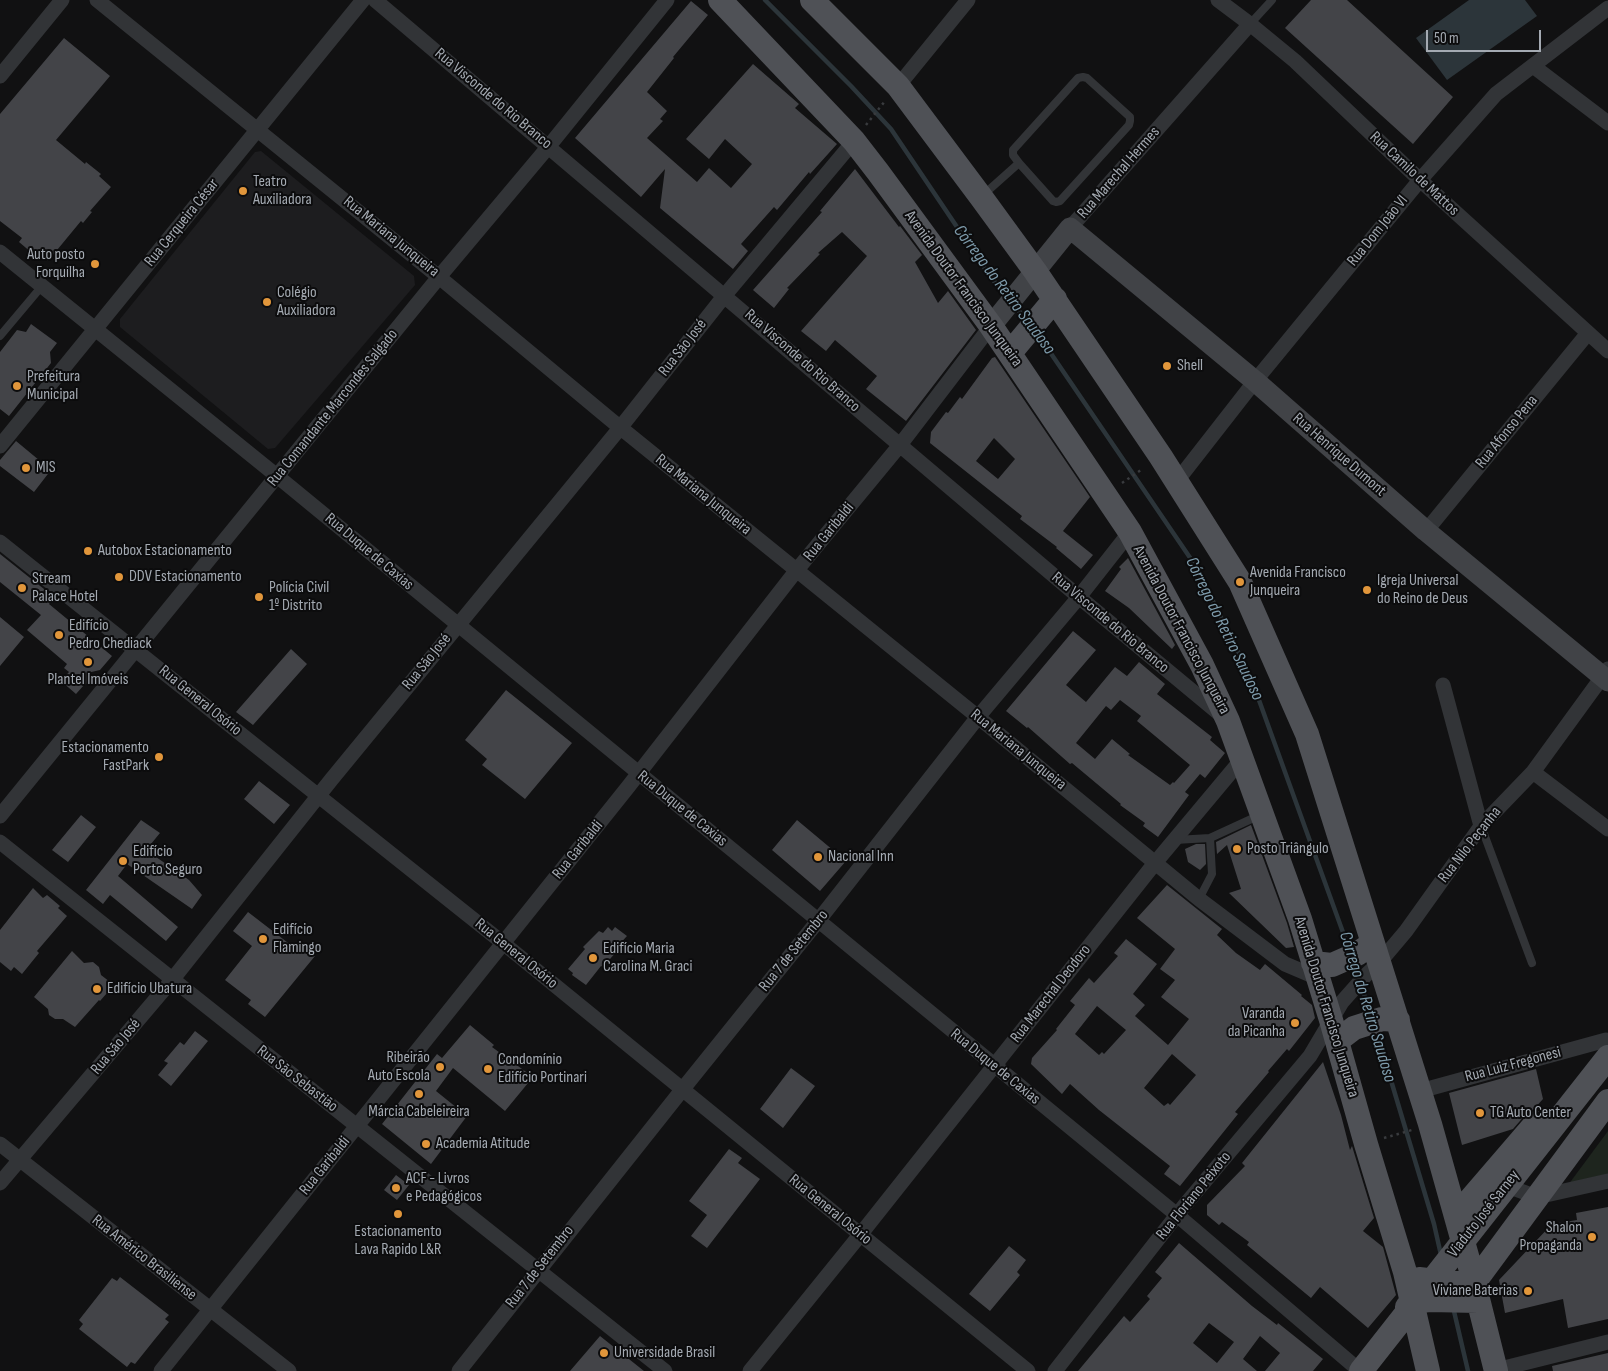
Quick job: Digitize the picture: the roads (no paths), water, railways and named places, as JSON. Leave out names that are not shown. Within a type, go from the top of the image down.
[{"type":"main road","name":"Avenida Doutor Francisco Junqueira","points":[[720,0],[860,133],[878,172],[1016,345],[1130,532],[1202,665],[1228,721],[1300,919],[1341,1023],[1420,1301],[1428,1371]]},
{"type":"main road","points":[[812,0],[981,197],[1030,278],[1177,481],[1240,582],[1307,734],[1369,959],[1390,1019],[1420,1091],[1456,1216],[1467,1292],[1496,1370]]},
{"type":"main road","points":[[1016,345],[1050,305]]},
{"type":"main road","points":[[1321,969],[1369,959]]},
{"type":"main road","points":[[1341,1023],[1390,1019]]},
{"type":"main road","points":[[1456,1216],[1608,1045]]},
{"type":"main road","name":"Viaduto José Sarney","points":[[1357,1370],[1608,1045]]},
{"type":"main road","name":"Viaduto José Sarney","points":[[1380,1371],[1608,1080]]},
{"type":"main road","points":[[1357,1370],[1420,1301],[1467,1292],[1608,1100]]},
{"type":"main road","points":[[1412,1275],[1467,1292]]},
{"type":"street","points":[[0,76],[62,0]]},
{"type":"street","name":"Rua Mariana Junqueira","points":[[97,0],[439,277],[620,428],[978,717],[1199,899],[1286,964],[1321,969]]},
{"type":"street","name":"Rua Cerqueira César","points":[[1,444],[96,330],[363,0]]},
{"type":"street","name":"Rua Visconde do Rio Branco","points":[[376,0],[1079,597],[1228,721]]},
{"type":"street","name":"Rua Comandante Marcondes Salgado","points":[[0,816],[667,0]]},
{"type":"street","points":[[892,93],[968,0]]},
{"type":"street","name":"Rua Camilo de Mattos","points":[[1218,0],[1295,61],[1420,180],[1608,351]]},
{"type":"street","name":"Rua Dom João VI","points":[[1177,481],[1255,381],[1420,180],[1496,94],[1608,8]]},
{"type":"street","name":"Rua Marechal Hermes","points":[[997,319],[1070,228],[1250,24]]},
{"type":"street","points":[[1533,66],[1608,124]]},
{"type":"street","name":"Rua São José","points":[[0,1183],[172,980],[319,796],[620,428],[725,295],[860,133]]},
{"type":"street","name":"Rua Henrique Dumont","points":[[1070,228],[1255,381],[1426,531],[1606,675]]},
{"type":"street","name":"Rua Duque de Caxias","points":[[0,252],[277,476],[1177,1215],[1357,1370]]},
{"type":"street","name":"Rua Garibaldi","points":[[161,1371],[638,773],[796,571],[900,445],[997,319]]},
{"type":"street","name":"Rua Afonso Pena","points":[[1426,531],[1588,333]]},
{"type":"street","name":"Rua 7 de Setembro","points":[[459,1371],[978,717],[1079,597],[1130,532]]},
{"type":"street","name":"Rua General Osório","points":[[0,542],[503,943],[1028,1371]]},
{"type":"street","name":"Rua Nilo Peçanha","points":[[1341,1023],[1369,959],[1406,931],[1481,826],[1533,772],[1606,675]]},
{"type":"street","points":[[1443,685],[1481,826]]},
{"type":"street","name":"Rua Marechal Deodoro","points":[[750,1371],[1155,863],[1242,759]]},
{"type":"street","points":[[1533,772],[1608,829]]},
{"type":"street","name":"Rua São Sebastião","points":[[0,842],[665,1371]]},
{"type":"street","name":"Rua Floriano Peixoto","points":[[1055,1371],[1177,1215],[1310,1056],[1341,1023]]},
{"type":"street","name":"Rua Luiz Fregonesi","points":[[1420,1091],[1608,1045]]},
{"type":"street","name":"Rua Américo Brasiliense","points":[[0,1144],[289,1371]]},
{"type":"street","points":[[1488,1179],[1537,1197],[1608,1181]]},
{"type":"street","points":[[1496,1370],[1608,1342]]},
{"type":"lane","points":[[1250,24],[1272,0]]},
{"type":"lane","points":[[1078,78],[1087,78],[1130,117],[1129,125],[1060,201],[1053,201],[1019,163],[1013,155],[1015,146],[1078,78]]},
{"type":"lane","points":[[981,197],[1019,163]]},
{"type":"lane","points":[[0,336],[42,286]]},
{"type":"lane","points":[[1175,840],[1210,838],[1262,814]]},
{"type":"lane","points":[[1481,826],[1532,962]]},
{"type":"lane","points":[[1199,899],[1212,874],[1210,838]]},
{"type":"waterway","name":"Córrego do Retiro Saudoso","points":[[765,0],[891,129],[990,276],[1006,296]]},
{"type":"waterway","name":"Córrego do Retiro Saudoso","points":[[1015,306],[1027,321]]},
{"type":"waterway","name":"Córrego do Retiro Saudoso","points":[[1037,333],[1195,565],[1251,678],[1349,949]]},
{"type":"waterway","name":"Córrego do Retiro Saudoso","points":[[1361,985],[1371,1015]]},
{"type":"waterway","name":"Córrego do Retiro Saudoso","points":[[1375,1027],[1434,1224],[1441,1255]]},
{"type":"waterway","name":"Córrego do Retiro Saudoso","points":[[1453,1307],[1468,1371]]},
{"type":"place","name":"Teatro Auxiliadora","points":[[243,191]]},
{"type":"place","name":"Auto posto Forquilha","points":[[95,264]]},
{"type":"place","name":"Colégio Auxiliadora","points":[[267,302]]},
{"type":"place","name":"Shell","points":[[1167,366]]},
{"type":"place","name":"Prefeitura Municipal","points":[[17,386]]},
{"type":"place","name":"MIS","points":[[26,468]]},
{"type":"place","name":"Autobox Estacionamento","points":[[88,551]]},
{"type":"place","name":"DDV Estacionamento","points":[[119,577]]},
{"type":"place","name":"Avenida Francisco Junqueira","points":[[1240,582]]},
{"type":"place","name":"Stream Palace Hotel","points":[[22,588]]},
{"type":"place","name":"Igreja Universal do Reino de Deus","points":[[1367,590]]},
{"type":"place","name":"Polícia Civil 1º Distrito","points":[[259,597]]},
{"type":"place","name":"Edifício Pedro Chediack","points":[[59,635]]},
{"type":"place","name":"Plantel Imóveis","points":[[88,662]]},
{"type":"place","name":"Estacionamento FastPark","points":[[159,757]]},
{"type":"place","name":"Posto Triângulo","points":[[1237,849]]},
{"type":"place","name":"Nacional Inn","points":[[818,857]]},
{"type":"place","name":"Edifício Porto Seguro","points":[[123,861]]},
{"type":"place","name":"Edifício Flamingo","points":[[263,939]]},
{"type":"place","name":"Edifício Maria Carolina M. Graci","points":[[593,958]]},
{"type":"place","name":"Edifício Ubatura","points":[[97,989]]},
{"type":"place","name":"Varanda da Picanha","points":[[1295,1023]]},
{"type":"place","name":"Ribeirão Auto Escola","points":[[440,1067]]},
{"type":"place","name":"Condomínio Edifício Portinari","points":[[488,1069]]},
{"type":"place","name":"Márcia Cabeleireira","points":[[419,1094]]},
{"type":"place","name":"TG Auto Center","points":[[1480,1113]]},
{"type":"place","name":"Academia Atitude","points":[[426,1144]]},
{"type":"place","name":"ACF - Livros e Pedagógicos","points":[[396,1188]]},
{"type":"place","name":"Estacionamento Lava Rapido L&R","points":[[398,1214]]},
{"type":"place","name":"Shalon Propaganda","points":[[1592,1237]]},
{"type":"place","name":"Viviane Baterias","points":[[1528,1291]]},
{"type":"place","name":"Universidade Brasil","points":[[604,1353]]}]
